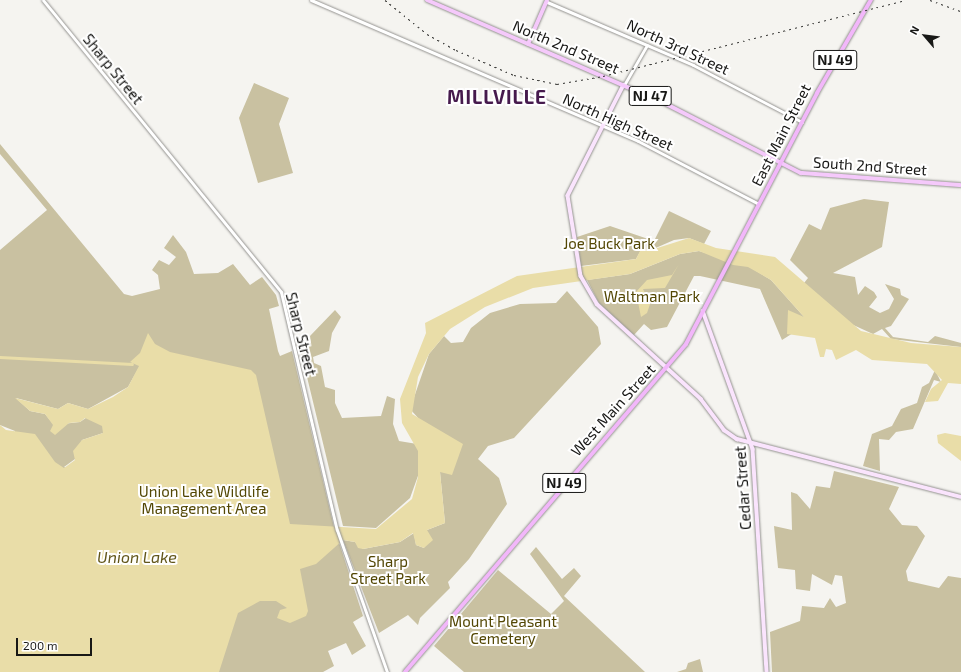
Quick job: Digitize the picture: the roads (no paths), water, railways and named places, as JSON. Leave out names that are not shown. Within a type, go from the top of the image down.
[{"type":"highway","name":"East Main Street","points":[[740,241],[802,122],[871,0]]},
{"type":"highway","name":"West Main Street","points":[[405,672],[686,344],[740,241]]},
{"type":"main road","name":"North 2nd Street","points":[[427,0],[624,85],[780,163]]},
{"type":"main road","points":[[528,44],[545,1]]},
{"type":"main road","points":[[624,85],[568,199],[578,264],[583,282],[600,308],[705,402],[724,430],[752,444],[961,497]]},
{"type":"main road","name":"South 2nd Street","points":[[780,163],[804,174],[961,185]]},
{"type":"main road","name":"Cedar Street","points":[[703,312],[752,444],[767,672]]},
{"type":"street","name":"Sharp Street","points":[[43,0],[281,292],[337,530],[387,672]]},
{"type":"street","name":"North High Street","points":[[311,0],[603,126],[759,204]]},
{"type":"street","name":"North 3rd Street","points":[[545,1],[647,45],[802,122]]},
{"type":"street","points":[[624,85],[647,45]]},
{"type":"water","name":"Union Lake","points":[[689,238],[716,248],[775,257],[861,331],[911,343],[961,347],[961,384],[948,383],[938,401],[925,402],[931,389],[942,380],[927,364],[872,360],[856,350],[836,360],[832,350],[826,349],[824,357],[820,357],[815,338],[787,334],[788,310],[804,317],[771,280],[748,267],[733,265],[699,251],[680,254],[630,274],[533,288],[485,307],[450,329],[429,354],[418,377],[412,414],[463,444],[452,475],[440,472],[445,523],[427,530],[433,540],[424,548],[416,545],[413,533],[400,542],[363,549],[358,548],[355,542],[343,540],[316,564],[300,569],[308,611],[306,616],[290,623],[277,618],[280,610],[287,608],[276,601],[260,601],[238,613],[219,672],[0,672],[0,425],[6,430],[35,434],[55,462],[64,468],[75,460],[73,451],[82,440],[103,433],[102,426],[85,418],[80,422],[69,423],[55,435],[50,431],[53,425],[45,414],[30,411],[15,398],[58,409],[68,403],[88,409],[113,397],[128,387],[139,366],[130,362],[140,353],[148,333],[155,344],[170,352],[251,370],[256,375],[290,524],[376,529],[412,499],[418,477],[418,451],[402,423],[400,399],[426,333],[425,323],[517,276],[636,259],[641,249],[651,250]]},
{"type":"water","points":[[679,264],[665,288],[643,289],[650,304],[647,313],[641,317],[636,292],[647,280],[672,275]]},
{"type":"water","points":[[945,433],[961,436],[961,461],[938,443],[937,435]]},
{"type":"waterway","points":[[0,357],[132,364]]},
{"type":"railway","points":[[385,0],[427,34],[456,50],[514,75],[557,84],[603,76],[905,0]]},
{"type":"railway","points":[[930,0],[961,11]]},
{"type":"district","name":"MILLVILLE","points":[[497,97]]},
{"type":"park label","name":"Joe Buck Park","points":[[609,244]]},
{"type":"park label","name":"Waltman Park","points":[[652,297]]},
{"type":"park label","name":"Union Lake Wildlife Management Area","points":[[204,500]]},
{"type":"park label","name":"Sharp Street Park","points":[[388,570]]},
{"type":"park label","name":"Mount Pleasant Cemetery","points":[[503,630]]}]
